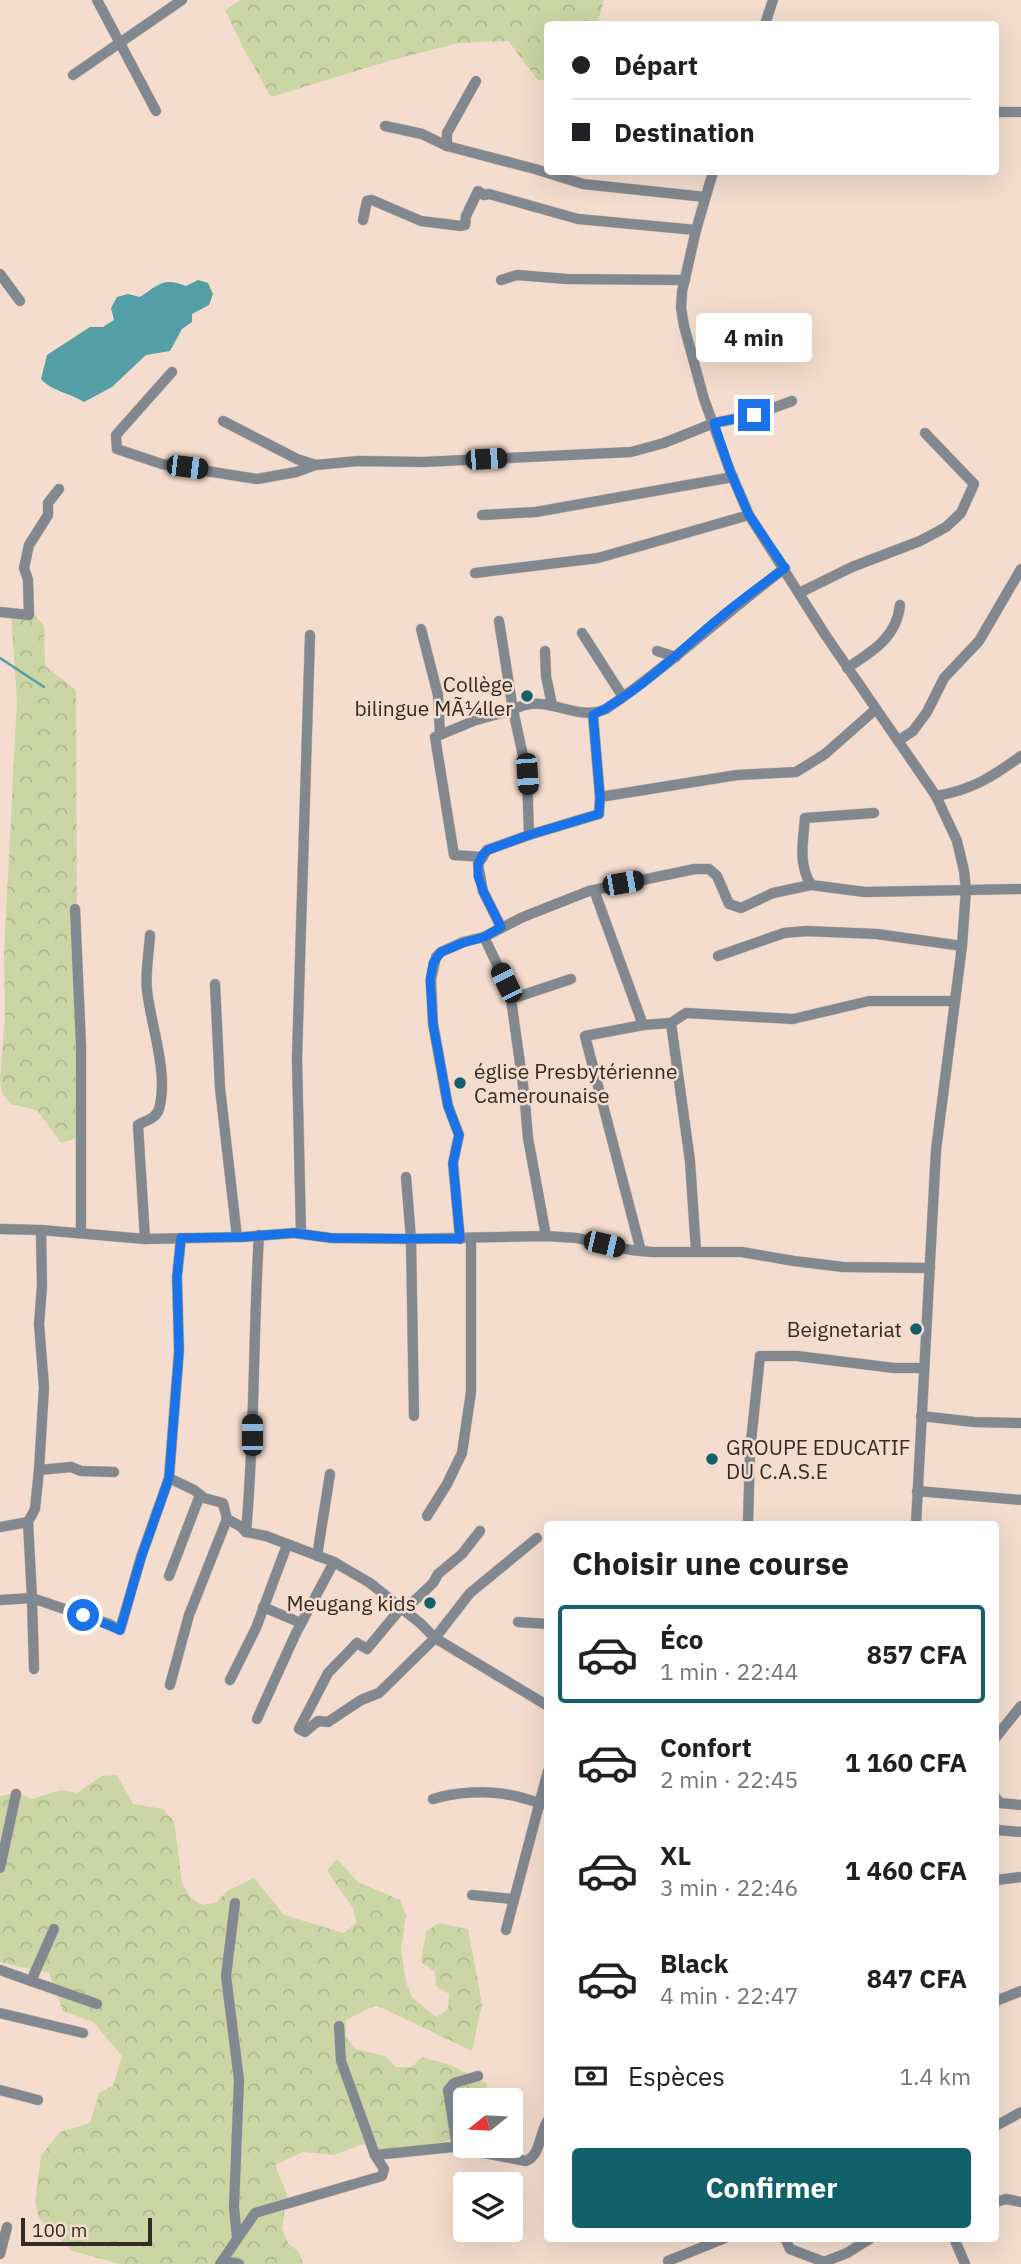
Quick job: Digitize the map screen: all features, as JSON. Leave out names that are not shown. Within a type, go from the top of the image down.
[{"type":"street","points":[[97,0],[156,111]]},
{"type":"street","points":[[72,75],[182,0]]},
{"type":"street","points":[[766,21],[773,0]]},
{"type":"street","points":[[447,146],[447,133],[476,81]]},
{"type":"street","points":[[999,111],[1021,112]]},
{"type":"street","points":[[385,126],[422,134],[447,146],[544,172]]},
{"type":"street","points":[[554,175],[583,184],[705,197]]},
{"type":"street","points":[[712,175],[696,230],[681,308],[704,399],[749,515],[847,668],[936,796],[962,857],[966,889],[962,946],[936,1150],[916,1521]]},
{"type":"street","points":[[363,220],[367,201],[372,200],[421,221],[465,225],[478,191],[484,195],[489,194],[578,219],[696,230]]},
{"type":"street","points":[[0,274],[20,301]]},
{"type":"street","points":[[501,280],[517,275],[567,279],[685,280]]},
{"type":"street","points":[[172,372],[116,435],[117,449],[162,464],[257,478],[296,472],[316,465],[358,461],[423,462],[631,452],[664,443],[714,423],[754,415],[792,401]]},
{"type":"street","points":[[223,421],[297,459],[316,465]]},
{"type":"street","points":[[799,593],[852,567],[920,541],[946,527],[961,513],[974,484],[925,433]]},
{"type":"street","points":[[482,515],[536,512],[733,477]]},
{"type":"street","points":[[0,612],[29,615],[28,580],[24,568],[29,545],[47,515],[48,503],[59,489]]},
{"type":"street","points":[[475,573],[598,558],[749,515]]},
{"type":"street","points":[[483,857],[454,855],[435,737],[476,720],[535,702],[593,715],[623,697],[676,657],[720,617],[785,568]]},
{"type":"street","points":[[898,741],[913,731],[927,712],[944,678],[979,641],[1021,570]]},
{"type":"street","points":[[847,668],[879,645],[892,630],[900,605]]},
{"type":"street","points":[[499,621],[513,710],[517,718],[527,774],[529,835]]},
{"type":"street","points":[[421,629],[438,695],[440,735]]},
{"type":"street","points":[[582,633],[623,697]]},
{"type":"street","points":[[300,1233],[297,1058],[310,635]]},
{"type":"street","points":[[545,651],[546,677],[552,705]]},
{"type":"street","points":[[657,651],[676,657]]},
{"type":"street","points":[[600,797],[737,775],[796,772],[825,754],[876,709]]},
{"type":"street","points":[[501,927],[483,891],[478,876],[478,864],[488,850],[599,814],[593,715]]},
{"type":"street","points":[[936,796],[992,778],[1021,756]]},
{"type":"street","points":[[811,885],[805,876],[801,859],[805,818],[874,813]]},
{"type":"street","points":[[460,1239],[453,1163],[459,1135],[448,1106],[433,1024],[430,980],[433,963],[441,952],[484,937],[501,927],[594,890],[695,869],[709,869],[716,875],[729,904],[741,908],[773,893],[811,885],[865,892],[1021,889]]},
{"type":"street","points":[[594,890],[643,1025]]},
{"type":"street","points":[[75,909],[81,1046],[81,1233]]},
{"type":"street","points":[[718,956],[783,933],[806,931],[877,934],[962,946]]},
{"type":"street","points":[[145,1239],[138,1125],[159,1112],[161,1089],[147,988],[150,935]]},
{"type":"street","points":[[484,937],[511,999],[528,1138],[546,1236]]},
{"type":"street","points":[[511,999],[570,979]]},
{"type":"street","points":[[215,984],[220,1088],[237,1237]]},
{"type":"street","points":[[641,1251],[585,1036],[643,1025],[671,1023],[685,1013],[793,1019],[869,1001],[955,1001]]},
{"type":"street","points":[[671,1023],[690,1161],[696,1251]]},
{"type":"street","points":[[406,1177],[411,1239],[414,1416]]},
{"type":"street","points":[[0,1230],[41,1230],[145,1239],[300,1233],[331,1238],[411,1239],[546,1236],[577,1238],[641,1251],[742,1252],[843,1267],[930,1268]]},
{"type":"street","points":[[34,1669],[27,1522],[34,1509],[39,1470],[44,1387],[39,1324],[42,1286],[41,1230]]},
{"type":"street","points":[[246,1532],[252,1463],[252,1369],[259,1235]]},
{"type":"street","points":[[0,1600],[32,1598],[120,1630],[141,1558],[169,1478],[179,1351],[177,1277],[181,1238]]},
{"type":"street","points":[[427,1516],[462,1453],[471,1392],[471,1238]]},
{"type":"street","points":[[748,1521],[750,1451],[760,1356],[797,1356],[894,1368],[924,1368]]},
{"type":"street","points":[[921,1416],[974,1422],[1021,1423]]},
{"type":"street","points":[[39,1470],[71,1467],[81,1471],[114,1472]]},
{"type":"street","points":[[317,1556],[330,1474]]},
{"type":"street","points":[[169,1478],[200,1495],[223,1503],[227,1519],[189,1615],[170,1685]]},
{"type":"street","points":[[918,1491],[1021,1500]]},
{"type":"street","points":[[169,1576],[200,1495]]},
{"type":"street","points":[[227,1519],[246,1532],[266,1536],[334,1562],[370,1583],[435,1638],[544,1704]]},
{"type":"street","points":[[0,1527],[27,1522]]},
{"type":"street","points":[[480,1531],[462,1553],[438,1574],[433,1583],[411,1604],[401,1608],[367,1649],[358,1643],[328,1673],[299,1729],[305,1732],[318,1721],[328,1722],[361,1700],[379,1693],[435,1638],[470,1593],[537,1538]]},
{"type":"street","points":[[230,1681],[256,1628],[288,1545]]},
{"type":"street","points":[[257,1719],[334,1562]]},
{"type":"street","points":[[263,1606],[302,1623]]},
{"type":"street","points":[[518,1622],[544,1624]]},
{"type":"street","points":[[999,1733],[1021,1706]]},
{"type":"street","points":[[433,1799],[452,1793],[496,1793],[510,1794],[544,1804],[513,1899],[506,1930]]},
{"type":"street","points":[[0,1868],[16,1794]]},
{"type":"street","points":[[999,1802],[1021,1805]]},
{"type":"street","points":[[999,1830],[1021,1832]]},
{"type":"street","points":[[999,1880],[1021,1877]]},
{"type":"street","points":[[471,1895],[513,1899]]},
{"type":"street","points":[[235,1903],[226,1976],[239,2080],[234,2207],[237,2237]]},
{"type":"street","points":[[31,1982],[54,1929]]},
{"type":"street","points":[[0,1970],[97,2004]]},
{"type":"street","points":[[999,2000],[1021,1991]]},
{"type":"street","points":[[0,2013],[83,2033]]},
{"type":"street","points":[[239,2264],[221,2262],[248,2220],[260,2210],[328,2194],[382,2176],[384,2169],[375,2155],[341,2061],[339,2026]]},
{"type":"street","points":[[453,2122],[448,2090],[454,2083],[478,2076]]},
{"type":"street","points":[[0,2090],[38,2100]]},
{"type":"street","points":[[999,2124],[1021,2112]]},
{"type":"street","points":[[507,2158],[530,2160],[544,2125]]},
{"type":"street","points":[[375,2155],[453,2147]]},
{"type":"street","points":[[999,2201],[1006,2199],[1021,2202]]},
{"type":"street","points":[[0,2254],[7,2227]]},
{"type":"street","points":[[668,2261],[715,2242]]},
{"type":"street","points":[[787,2242],[790,2249],[824,2262],[865,2242]]},
{"type":"street","points":[[956,2242],[965,2264]]},
{"type":"green space","points":[[241,0],[604,0],[598,21],[544,21],[544,80],[538,80],[508,41],[458,43],[271,97],[225,10]]},
{"type":"green space","points":[[11,615],[35,615],[44,626],[45,666],[76,690],[78,1138],[61,1143],[37,1110],[10,1104],[2,1093],[0,1080],[5,1016],[4,953],[17,699]]},
{"type":"green space","points":[[117,1775],[133,1804],[163,1809],[174,1821],[182,1883],[190,1897],[202,1905],[217,1902],[227,1891],[254,1878],[284,1915],[344,1933],[356,1923],[353,1908],[327,1871],[337,1859],[358,1882],[400,1900],[406,1916],[401,1950],[406,1982],[412,1997],[436,2017],[448,2009],[449,1994],[436,1986],[435,1972],[421,1962],[426,1932],[438,1923],[468,1929],[482,2004],[472,2051],[376,2005],[346,2020],[346,2036],[355,2049],[385,2056],[396,2067],[411,2067],[422,2057],[451,2065],[487,2084],[486,2088],[453,2088],[453,2142],[450,2140],[392,2157],[363,2144],[334,2155],[303,2152],[275,2165],[287,2194],[282,2228],[288,2243],[299,2252],[303,2264],[121,2264],[72,2251],[39,2218],[35,2203],[41,2156],[60,2132],[90,2123],[99,2093],[113,2086],[122,2056],[93,2022],[63,2011],[49,1973],[0,1962],[0,1796],[17,1793],[32,1799],[61,1790],[77,1793],[102,1776]]},
{"type":"water","points":[[198,280],[208,283],[213,294],[209,305],[192,314],[192,322],[182,329],[170,351],[146,355],[112,387],[84,402],[51,387],[41,379],[47,355],[90,327],[103,327],[114,320],[111,308],[117,297],[128,294],[140,297],[162,283],[172,282],[186,286]]},
{"type":"waterway","points":[[0,658],[44,687]]},
{"type":"place","name":"Collège bilingue MÃ¼ller","points":[[527,696]]},
{"type":"place","name":"église Presbytérienne Camerounaise","points":[[460,1083]]},
{"type":"place","name":"Beignetariat","points":[[916,1329]]},
{"type":"place","name":"GROUPE EDUCATIF DU C.A.S.E","points":[[712,1459]]},
{"type":"place","name":"Meugang kids","points":[[430,1603]]},
{"type":"route","points":[[83,1615],[120,1630],[141,1558],[169,1478],[179,1351],[177,1277],[181,1238],[294,1233],[331,1238],[460,1239],[453,1163],[459,1135],[448,1106],[433,1024],[430,980],[433,963],[441,952],[484,937],[501,927],[478,876],[478,864],[483,854],[523,837],[599,814],[593,715],[618,701],[676,657],[720,617],[785,568],[749,515],[730,471],[714,423],[754,415]]}]
